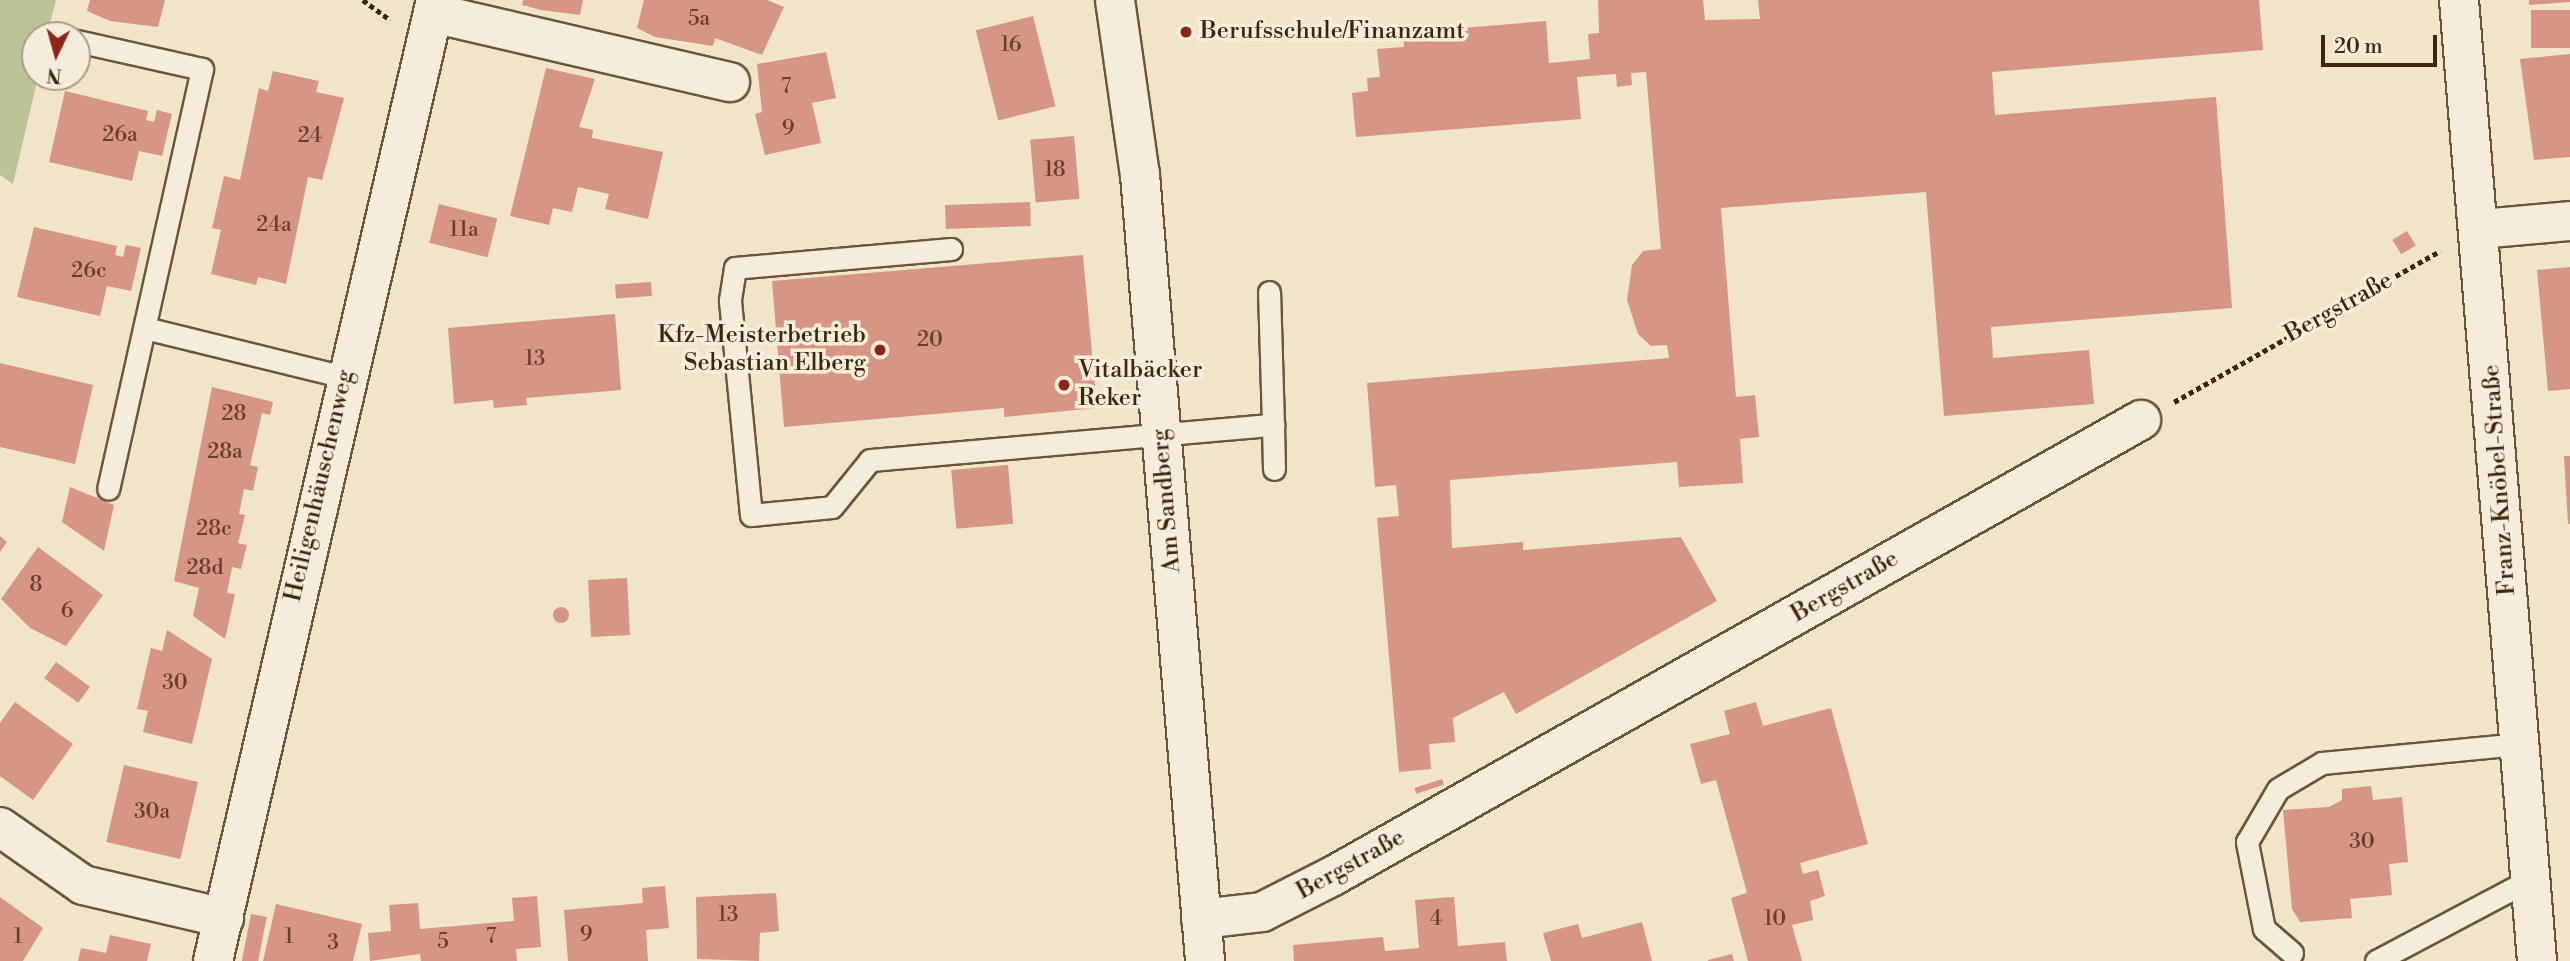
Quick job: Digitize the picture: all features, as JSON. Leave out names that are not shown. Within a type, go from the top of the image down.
[{"type":"street","name":"Am Sandberg","points":[[1115,0],[1138,162],[1205,961]]},
{"type":"street","name":"Franz-Knöbel-Straße","points":[[2459,0],[2481,229],[2537,961]]},
{"type":"street","name":"Heiligenhäuschenweg","points":[[213,961],[345,376],[434,6],[730,82]]},
{"type":"street","points":[[2481,229],[2570,221]]},
{"type":"street","name":"Bergstraße","points":[[1201,919],[1262,912],[1333,876],[2141,420]]},
{"type":"street","points":[[0,827],[83,885],[224,918]]},
{"type":"lane","points":[[91,44],[202,69],[108,489]]},
{"type":"lane","points":[[951,249],[735,268],[730,300],[751,515],[832,507],[870,460],[1273,425]]},
{"type":"lane","points":[[1269,292],[1274,469]]},
{"type":"lane","points":[[145,328],[345,376]]},
{"type":"lane","points":[[2292,953],[2264,929],[2247,842],[2278,789],[2322,763],[2520,744]]},
{"type":"lane","points":[[2376,961],[2531,878]]},
{"type":"path","name":"Bergstraße","points":[[2141,420],[2481,229]]},
{"type":"green space","points":[[0,0],[56,0],[51,21],[21,21],[21,91],[35,91],[13,184],[0,175]]},
{"type":"building","points":[[90,0],[165,0],[158,27],[110,21],[87,11]]},
{"type":"building","points":[[523,0],[583,0],[580,15],[522,5]]},
{"type":"building","points":[[644,0],[767,0],[784,7],[762,55],[715,38],[713,46],[655,37],[637,28]]},
{"type":"building","points":[[1598,0],[1703,0],[1705,20],[1760,19],[1758,0],[2259,0],[2263,50],[1992,72],[1995,115],[2216,97],[2232,308],[1991,327],[1993,358],[2089,350],[2094,404],[1944,416],[1926,192],[1721,208],[1736,397],[1755,395],[1759,437],[1740,439],[1743,483],[1679,487],[1677,462],[1450,480],[1452,548],[1523,542],[1523,550],[1681,537],[1717,601],[1516,714],[1504,692],[1453,718],[1455,742],[1429,744],[1431,769],[1399,772],[1377,518],[1399,516],[1396,485],[1375,487],[1367,383],[1669,358],[1667,345],[1651,346],[1638,334],[1627,300],[1632,265],[1643,251],[1661,249],[1646,72],[1631,73],[1632,85],[1617,87],[1616,74],[1577,77],[1581,119],[1356,137],[1352,93],[1368,91],[1367,78],[1380,77],[1377,49],[1404,47],[1403,33],[1546,21],[1549,63],[1590,59],[1588,34],[1599,33]]},
{"type":"building","points":[[2529,0],[2570,0],[2570,2],[2529,5]]},
{"type":"building","points":[[2531,10],[2570,10],[2570,48],[2531,48]]},
{"type":"building","points":[[1033,16],[1055,106],[998,121],[976,30]]},
{"type":"building","points":[[826,52],[836,98],[812,103],[821,143],[765,155],[755,114],[762,112],[757,64]]},
{"type":"building","points":[[2570,54],[2570,157],[2534,160],[2520,59]]},
{"type":"building","points":[[546,68],[595,79],[579,127],[593,130],[592,138],[663,152],[648,219],[605,209],[609,194],[578,187],[572,212],[553,208],[549,225],[510,216]]},
{"type":"building","points":[[273,71],[319,81],[316,92],[344,98],[322,180],[308,177],[286,284],[258,277],[256,285],[211,274],[221,230],[212,228],[224,176],[240,180],[259,88],[268,91]]},
{"type":"building","points":[[65,91],[148,111],[146,120],[154,122],[157,110],[172,114],[162,156],[139,151],[132,181],[49,162]]},
{"type":"building","points":[[1074,136],[1079,199],[1036,203],[1030,140]]},
{"type":"building","points":[[1030,202],[1031,226],[946,229],[945,205]]},
{"type":"building","points":[[439,204],[497,219],[488,257],[429,243]]},
{"type":"building","points":[[34,227],[117,246],[115,255],[123,257],[126,245],[141,248],[131,291],[107,286],[100,316],[17,297]]},
{"type":"building","points":[[2407,231],[2416,246],[2401,254],[2392,240]]},
{"type":"building","points":[[1083,255],[1097,408],[1004,417],[1004,408],[784,427],[772,281]]},
{"type":"building","points":[[2570,267],[2570,389],[2548,391],[2537,270]]},
{"type":"building","points":[[651,282],[652,296],[616,298],[615,285]]},
{"type":"building","points":[[615,314],[621,390],[526,398],[527,405],[494,408],[493,400],[454,404],[448,328]]},
{"type":"building","points":[[0,363],[93,385],[75,464],[0,447]]},
{"type":"building","points":[[212,387],[273,402],[270,415],[262,413],[250,465],[258,467],[253,491],[244,489],[239,514],[245,515],[238,543],[247,545],[241,569],[232,567],[227,593],[235,594],[225,639],[193,616],[199,588],[174,581]]},
{"type":"building","points":[[2564,456],[2570,456],[2570,524],[2568,524]]},
{"type":"building","points":[[1008,465],[1013,524],[956,529],[951,470]]},
{"type":"building","points":[[70,487],[114,505],[104,551],[62,522]]},
{"type":"building","points":[[0,536],[7,542],[0,552]]},
{"type":"building","points":[[38,547],[103,595],[66,646],[30,628],[1,599]]},
{"type":"building","points":[[627,578],[630,635],[591,637],[588,580]]},
{"type":"building","points":[[561,607],[569,615],[561,623],[553,615]]},
{"type":"building","points":[[167,630],[212,659],[192,744],[143,732],[148,711],[137,709],[151,648],[162,651]]},
{"type":"building","points":[[56,662],[90,687],[78,703],[44,678]]},
{"type":"building","points":[[15,702],[73,744],[33,800],[0,776],[0,723]]},
{"type":"building","points":[[1756,702],[1763,726],[1831,708],[1868,844],[1800,863],[1803,874],[1818,870],[1825,896],[1810,901],[1813,920],[1792,925],[1802,961],[1748,961],[1731,898],[1747,893],[1716,780],[1701,784],[1690,744],[1730,734],[1724,711]]},
{"type":"building","points":[[124,765],[198,782],[180,859],[106,842]]},
{"type":"building","points":[[1442,779],[1444,785],[1416,794],[1414,788]]},
{"type":"building","points":[[2371,786],[2373,800],[2402,797],[2408,862],[2389,864],[2392,895],[2350,899],[2352,918],[2300,922],[2292,909],[2283,810],[2329,807],[2342,800],[2342,789]]},
{"type":"building","points":[[665,886],[669,928],[646,930],[648,961],[568,961],[564,910],[643,903],[642,888]]},
{"type":"building","points":[[776,893],[779,931],[760,933],[759,961],[697,959],[696,897]]},
{"type":"building","points":[[537,896],[541,947],[516,949],[517,961],[421,961],[420,954],[370,961],[368,933],[391,931],[389,905],[418,903],[420,929],[514,921],[512,898]]},
{"type":"building","points":[[0,897],[43,928],[23,961],[0,961]]},
{"type":"building","points":[[1454,897],[1458,946],[1505,942],[1507,961],[1294,961],[1293,945],[1383,937],[1385,951],[1419,948],[1415,900]]},
{"type":"building","points":[[276,904],[362,924],[353,961],[263,961]]},
{"type":"building","points":[[251,914],[267,917],[258,961],[242,961]]},
{"type":"building","points":[[1642,922],[1652,961],[1551,961],[1543,933],[1578,924],[1582,938]]},
{"type":"building","points":[[110,935],[151,944],[147,961],[78,961],[81,948],[106,953]]},
{"type":"building","points":[[1732,954],[1734,961],[1708,961],[1708,960]]},
{"type":"place","name":"Berufsschule/Finanzamt","points":[[1186,32]]},
{"type":"place","name":"Kfz-Meisterbetrieb Sebastian Elberg","points":[[880,350]]},
{"type":"place","name":"Vitalbäcker Reker","points":[[1064,385]]}]
